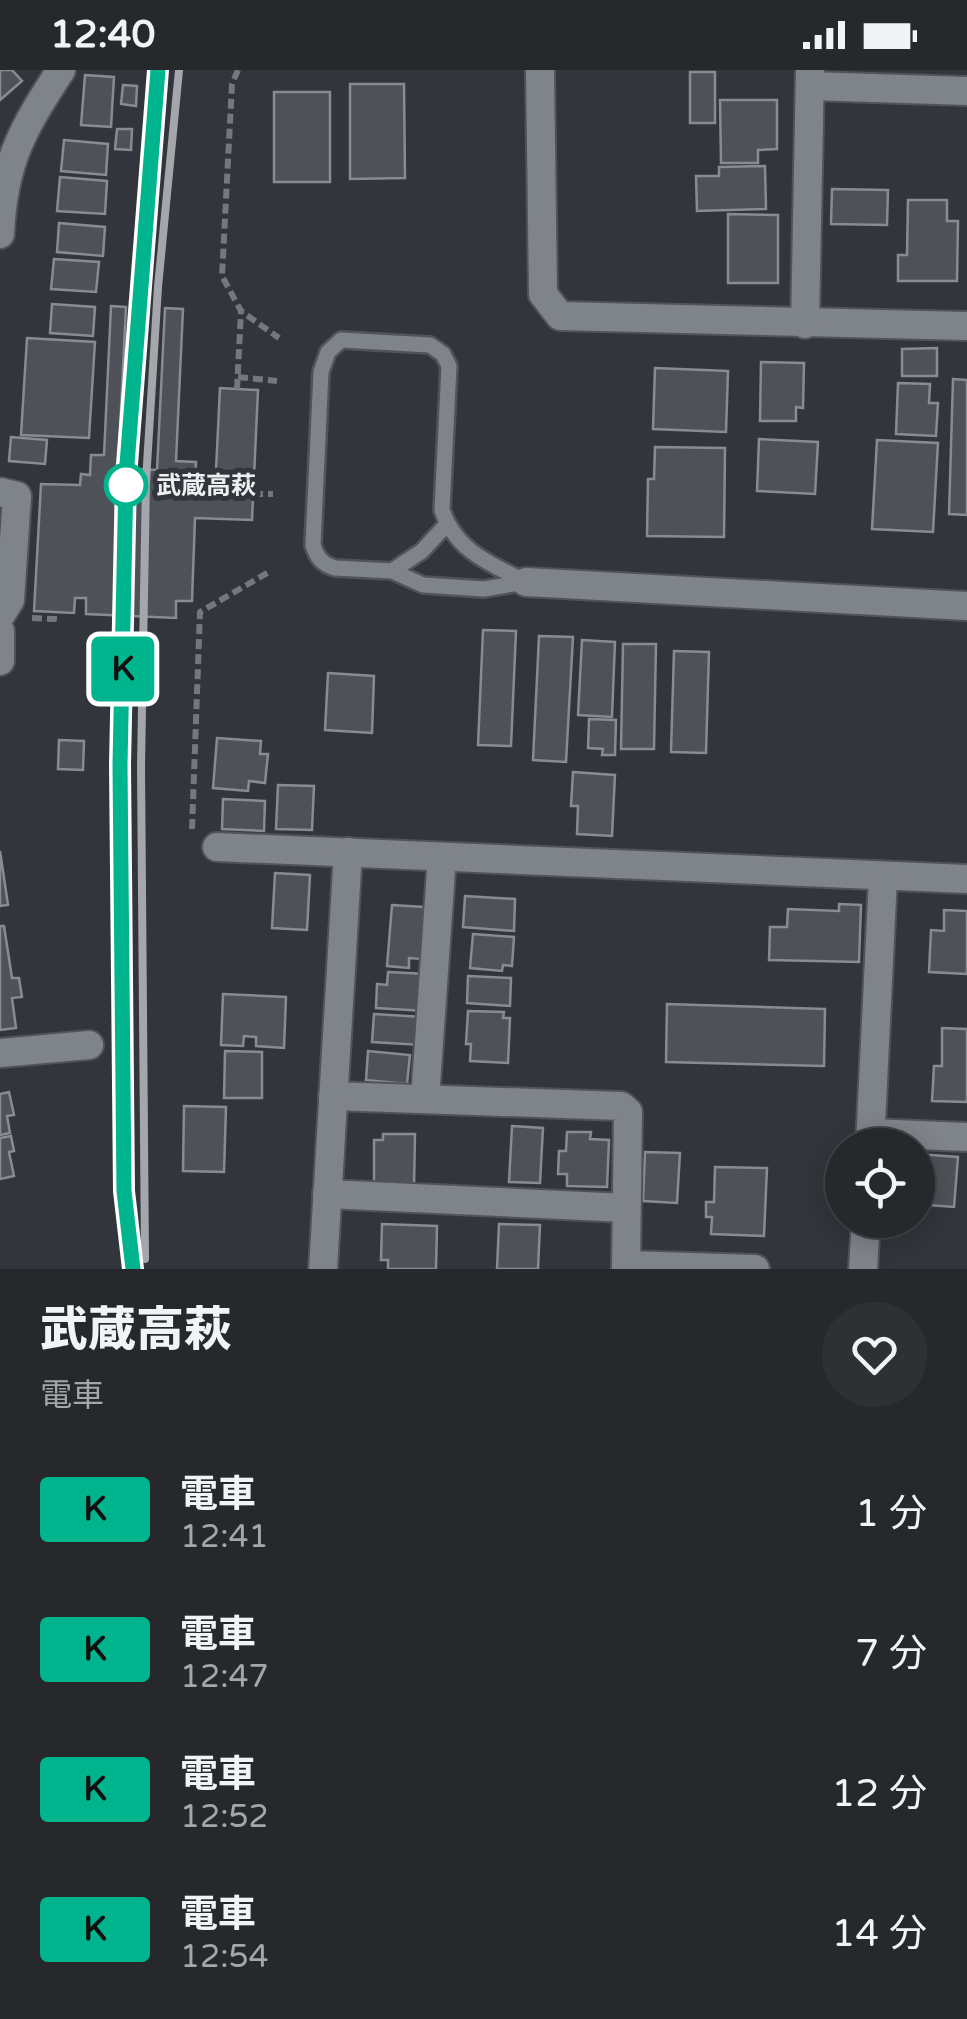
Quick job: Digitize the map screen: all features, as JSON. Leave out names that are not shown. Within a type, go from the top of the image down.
[{"type":"street","points":[[540,70],[543,294],[560,316],[967,326]]},
{"type":"street","points":[[0,234],[1,190],[17,141],[47,76]]},
{"type":"street","points":[[805,324],[810,78],[967,91]]},
{"type":"street","points":[[0,492],[17,496],[10,600],[13,617]]},
{"type":"street","points":[[526,582],[967,606]]},
{"type":"street","points":[[0,632],[0,661]]},
{"type":"street","points":[[217,847],[967,879]]},
{"type":"street","points":[[323,1269],[348,852]]},
{"type":"street","points":[[425,1099],[442,857]]},
{"type":"street","points":[[872,1128],[883,877]]},
{"type":"street","points":[[0,1053],[89,1045]]},
{"type":"street","points":[[333,1096],[621,1106],[628,1112],[626,1267],[756,1269]]},
{"type":"street","points":[[935,1138],[967,1137]]},
{"type":"street","points":[[327,1194],[626,1208]]},
{"type":"street","points":[[863,1269],[865,1238]]},
{"type":"lane","points":[[341,340],[430,345],[443,354],[449,366],[442,510],[446,524],[470,554],[526,582],[484,589],[423,585],[392,571],[326,566],[317,556],[313,546],[321,372],[328,352],[341,340]]},
{"type":"lane","points":[[392,571],[422,551],[446,524]]},
{"type":"path","points":[[238,70],[232,84],[222,276],[242,311],[279,338]]},
{"type":"path","points":[[237,389],[242,311]]},
{"type":"path","points":[[238,377],[277,381]]},
{"type":"path","points":[[253,494],[273,494]]},
{"type":"path","points":[[217,847],[191,845],[200,612],[269,572]]},
{"type":"path","points":[[13,617],[54,619],[54,612]]},
{"type":"building","points":[[0,70],[12,70],[22,81],[0,100]]},
{"type":"building","points":[[690,72],[715,72],[715,123],[690,123]]},
{"type":"building","points":[[85,75],[114,77],[111,127],[81,125]]},
{"type":"building","points":[[350,84],[404,84],[405,178],[350,179]]},
{"type":"building","points":[[123,85],[137,86],[136,106],[121,104]]},
{"type":"building","points":[[274,92],[330,92],[330,182],[274,182]]},
{"type":"building","points":[[720,100],[777,100],[777,149],[758,150],[758,163],[721,163]]},
{"type":"building","points":[[117,129],[132,129],[131,150],[115,149]]},
{"type":"building","points":[[64,140],[108,144],[106,175],[61,171]]},
{"type":"building","points":[[765,166],[766,209],[697,211],[696,176],[719,176],[719,167]]},
{"type":"building","points":[[60,177],[107,181],[105,214],[57,211]]},
{"type":"building","points":[[832,189],[888,190],[887,225],[831,224]]},
{"type":"building","points":[[908,200],[947,200],[947,221],[958,221],[957,281],[898,281],[898,255],[907,255]]},
{"type":"building","points":[[728,214],[778,215],[778,283],[728,283]]},
{"type":"building","points":[[59,223],[105,227],[103,256],[57,252]]},
{"type":"building","points":[[54,259],[99,262],[96,292],[51,289]]},
{"type":"building","points":[[52,304],[95,307],[93,336],[50,333]]},
{"type":"building","points":[[111,306],[126,307],[118,468],[157,470],[165,308],[183,309],[176,461],[196,462],[195,489],[215,490],[220,388],[258,390],[252,520],[195,518],[192,601],[176,601],[176,618],[86,614],[86,598],[75,598],[74,613],[34,611],[41,484],[80,485],[81,474],[90,475],[91,455],[104,455]]},
{"type":"building","points":[[27,338],[95,342],[89,438],[21,435]]},
{"type":"building","points":[[937,348],[937,376],[902,376],[902,349]]},
{"type":"building","points":[[761,362],[804,363],[803,408],[796,407],[796,421],[760,421]]},
{"type":"building","points":[[655,368],[728,371],[726,432],[653,429]]},
{"type":"building","points":[[953,379],[967,380],[967,515],[949,514]]},
{"type":"building","points":[[898,383],[930,384],[929,403],[938,403],[936,436],[896,434]]},
{"type":"building","points":[[11,437],[47,440],[45,464],[9,461]]},
{"type":"building","points":[[759,439],[818,442],[815,494],[757,491]]},
{"type":"building","points":[[877,440],[938,443],[933,532],[872,529]]},
{"type":"building","points":[[655,447],[725,448],[724,537],[647,536],[648,479],[654,479]]},
{"type":"building","points":[[483,630],[516,631],[511,746],[478,745]]},
{"type":"building","points":[[539,636],[573,637],[566,762],[533,760]]},
{"type":"building","points":[[582,640],[615,642],[612,717],[578,715]]},
{"type":"building","points":[[623,644],[656,644],[654,749],[621,749]]},
{"type":"building","points":[[674,651],[709,652],[706,753],[671,752]]},
{"type":"building","points":[[328,673],[374,676],[372,733],[325,730]]},
{"type":"building","points":[[589,719],[616,720],[615,755],[602,755],[603,749],[588,748]]},
{"type":"building","points":[[217,738],[261,741],[260,754],[268,754],[265,783],[249,781],[248,791],[213,788]]},
{"type":"building","points":[[59,740],[84,741],[83,770],[58,769]]},
{"type":"building","points":[[573,772],[615,775],[612,836],[577,834],[578,806],[571,806]]},
{"type":"building","points":[[278,785],[314,786],[312,830],[276,829]]},
{"type":"building","points":[[223,799],[265,801],[264,831],[222,829]]},
{"type":"building","points":[[0,851],[8,905],[0,906]]},
{"type":"building","points":[[275,873],[310,875],[307,930],[272,928]]},
{"type":"building","points":[[465,896],[515,899],[514,931],[463,927]]},
{"type":"building","points":[[839,904],[861,905],[859,962],[769,960],[770,927],[787,927],[788,909],[839,911]]},
{"type":"building","points":[[392,905],[424,907],[421,959],[409,958],[409,968],[387,966]]},
{"type":"building","points":[[944,910],[967,911],[967,974],[929,972],[931,930],[944,931]]},
{"type":"building","points":[[0,926],[4,926],[12,978],[19,978],[22,997],[12,998],[16,1028],[0,1030]]},
{"type":"building","points":[[473,934],[514,937],[512,966],[503,965],[502,971],[470,968]]},
{"type":"building","points":[[388,972],[426,974],[424,1011],[376,1008],[377,984],[387,985]]},
{"type":"building","points":[[468,976],[511,978],[510,1006],[467,1003]]},
{"type":"building","points":[[223,994],[286,997],[284,1048],[256,1046],[256,1037],[244,1036],[243,1046],[221,1045]]},
{"type":"building","points":[[667,1004],[825,1009],[824,1066],[666,1062]]},
{"type":"building","points":[[468,1011],[504,1012],[503,1018],[510,1018],[508,1063],[470,1061],[471,1044],[466,1044]]},
{"type":"building","points":[[374,1014],[423,1017],[421,1045],[372,1042]]},
{"type":"building","points":[[942,1028],[967,1029],[967,1102],[932,1101],[934,1066],[942,1066]]},
{"type":"building","points":[[225,1051],[262,1052],[262,1098],[224,1098]]},
{"type":"building","points":[[368,1051],[410,1055],[407,1084],[366,1080]]},
{"type":"building","points":[[9,1092],[14,1115],[7,1116],[10,1133],[0,1135],[0,1094]]},
{"type":"building","points":[[184,1106],[226,1107],[224,1172],[183,1171]]},
{"type":"building","points":[[512,1126],[543,1128],[540,1183],[509,1182]]},
{"type":"building","points":[[567,1132],[591,1132],[590,1139],[609,1140],[607,1187],[567,1186],[567,1174],[558,1174],[559,1151],[566,1151]]},
{"type":"building","points":[[383,1134],[415,1134],[414,1187],[374,1187],[374,1140],[383,1140]]},
{"type":"building","points":[[11,1136],[14,1151],[9,1152],[14,1176],[0,1179],[0,1138]]},
{"type":"building","points":[[645,1152],[680,1153],[677,1203],[643,1201]]},
{"type":"building","points":[[935,1155],[958,1157],[954,1207],[935,1206]]},
{"type":"building","points":[[715,1167],[767,1168],[764,1236],[711,1234],[712,1217],[706,1217],[706,1202],[714,1202]]},
{"type":"building","points":[[382,1224],[437,1226],[436,1269],[388,1269],[388,1260],[381,1260]]},
{"type":"building","points":[[499,1224],[540,1225],[538,1269],[497,1269]]},
{"type":"railway","points":[[133,1269],[125,1191],[119,765],[126,477],[158,70]]},
{"type":"railway","points":[[145,1259],[141,766],[146,481],[158,287],[179,70]]},
{"type":"train","name":"K","points":[[133,1269],[124,1191],[120,996],[126,477],[158,70]]},
{"type":"place","name":"武蔵高萩","points":[[126,485]]}]
